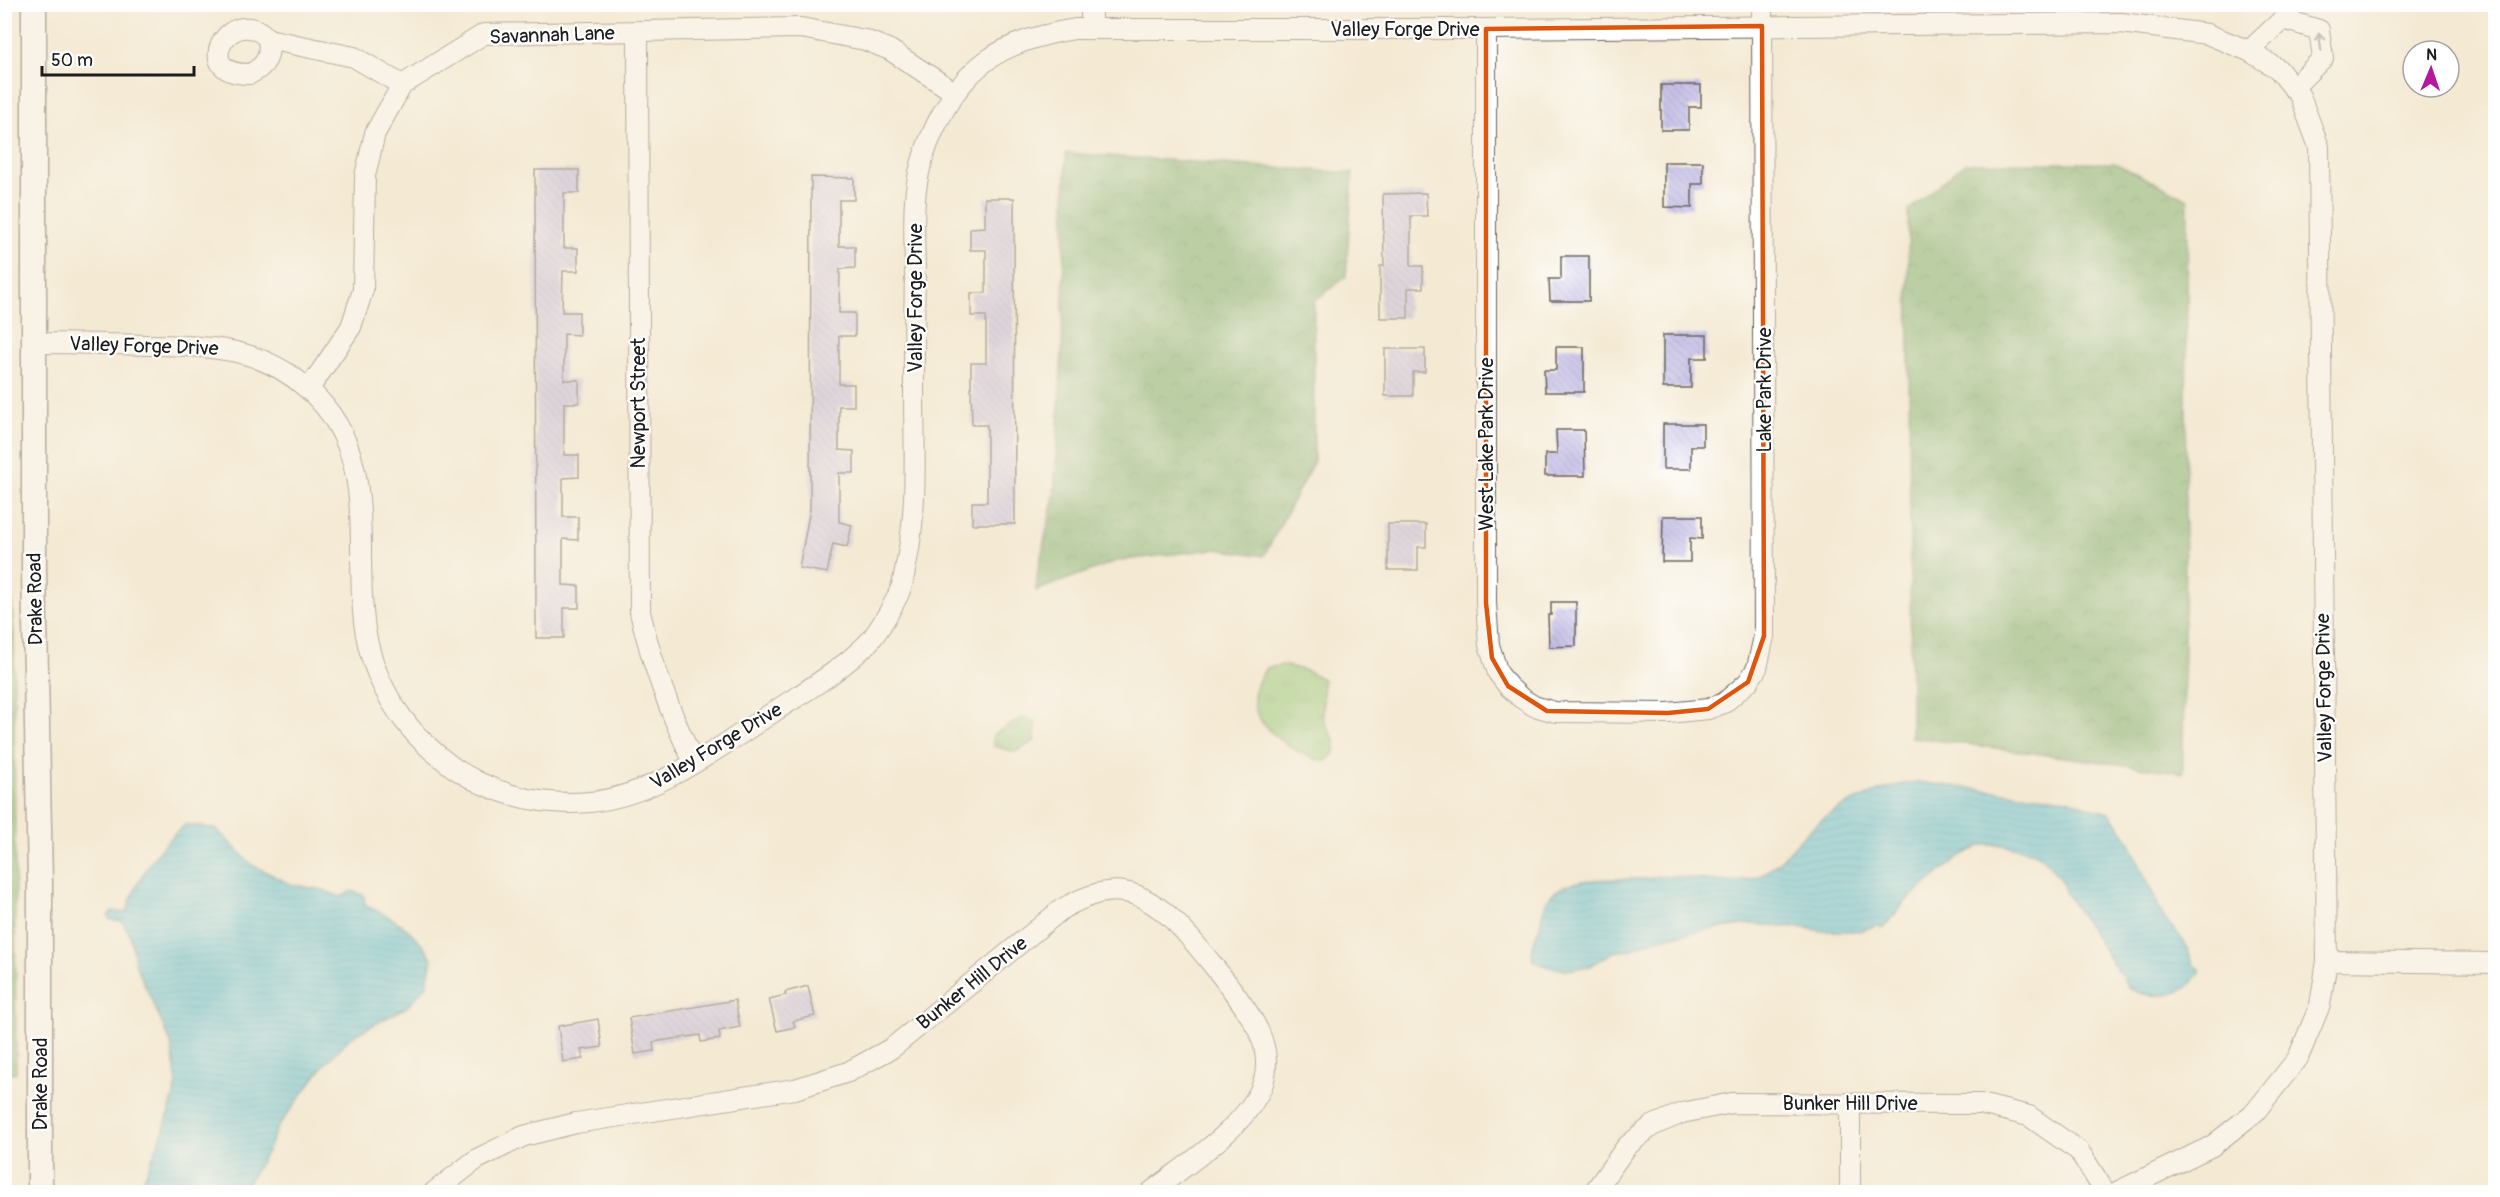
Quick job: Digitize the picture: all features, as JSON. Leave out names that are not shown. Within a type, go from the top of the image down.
[{"type":"street","name":"Drake Road","points":[[33,4],[34,570],[40,882],[40,1192]]},
{"type":"street","points":[[1091,4],[1091,28]]},
{"type":"street","name":"Lake Park Drive","points":[[1668,713],[1708,709],[1724,703],[1748,682],[1757,668],[1763,644],[1762,4]]},
{"type":"street","points":[[2249,51],[2283,20],[2319,30],[2323,58],[2293,88]]},
{"type":"street","name":"Valley Forge Drive","points":[[34,343],[200,346],[234,350],[285,371],[309,389],[329,413],[341,433],[357,474],[362,527],[362,609],[372,661],[390,700],[424,744],[454,769],[486,786],[520,797],[555,803],[591,802],[625,795],[660,781],[694,762],[834,673],[871,641],[901,587],[914,512],[915,196],[930,138],[954,92],[987,60],[1021,42],[1053,33],[1091,28],[1486,29],[2121,23],[2207,34],[2249,51],[2277,69],[2300,96],[2319,147],[2327,961],[2320,1005],[2298,1058],[2255,1112],[2212,1146],[2117,1192]]},
{"type":"street","name":"Savannah Lane","points":[[309,389],[351,327],[363,290],[365,176],[375,133],[402,85],[484,34],[638,33],[801,28],[865,40],[890,50],[954,92]]},
{"type":"street","name":"West Lake Park Drive","points":[[1486,29],[1486,603],[1492,658],[1508,686],[1521,698],[1546,711],[1668,713]]},
{"type":"street","name":"Newport Street","points":[[638,33],[640,612],[651,658],[676,726],[694,762]]},
{"type":"street","points":[[268,39],[354,57],[402,85]]},
{"type":"street","name":"Bunker Hill Drive","points":[[434,1192],[477,1158],[524,1136],[576,1123],[795,1089],[848,1072],[892,1048],[1062,909],[1090,895],[1118,891],[1135,895],[1152,903],[1180,926],[1245,1008],[1261,1035],[1266,1052],[1262,1086],[1241,1121],[1151,1192]]},
{"type":"street","points":[[2327,961],[2496,963]]},
{"type":"street","name":"Bunker Hill Drive","points":[[1594,1192],[1627,1146],[1652,1126],[1682,1113],[1732,1103],[1980,1104],[2029,1116],[2079,1151],[2105,1192]]},
{"type":"street","points":[[1850,1103],[1850,1192]]},
{"type":"highlighted area","points":[[1762,26],[1764,636],[1748,682],[1708,709],[1668,713],[1547,711],[1508,686],[1492,658],[1486,603],[1486,29]]},
{"type":"green space","points":[[1066,153],[1353,173],[1346,277],[1314,301],[1314,461],[1264,556],[1216,549],[1117,561],[1036,591],[1037,575],[1054,495],[1062,350]]},
{"type":"green space","points":[[1965,163],[2115,163],[2188,199],[2183,773],[1911,737],[1908,211]]},
{"type":"green space","points":[[4,479],[14,635],[16,1073],[4,1072]]},
{"type":"green space","points":[[1284,665],[1307,671],[1323,679],[1323,719],[1335,742],[1335,753],[1325,762],[1296,750],[1275,736],[1256,711],[1254,694],[1266,668]]},
{"type":"green space","points":[[1022,718],[1036,721],[1035,741],[1015,752],[993,746],[993,735]]},
{"type":"water","points":[[1915,782],[2067,799],[2111,814],[2128,839],[2164,918],[2185,943],[2194,966],[2200,969],[2200,974],[2186,988],[2173,994],[2158,996],[2142,994],[2129,988],[2045,859],[2033,852],[2004,845],[1982,845],[1959,857],[1907,900],[1883,928],[1878,925],[1859,931],[1822,931],[1750,924],[1656,939],[1630,950],[1614,952],[1590,966],[1567,970],[1545,966],[1533,960],[1533,947],[1546,902],[1556,891],[1567,885],[1593,880],[1666,876],[1727,882],[1750,879],[1769,870],[1825,817],[1875,792]]},
{"type":"water","points":[[186,824],[216,829],[252,865],[290,884],[323,890],[341,897],[352,891],[364,895],[365,905],[403,926],[418,939],[432,958],[427,985],[407,1007],[351,1037],[325,1064],[277,1128],[268,1150],[242,1192],[141,1192],[144,1178],[164,1129],[177,1084],[171,1043],[136,966],[130,935],[122,921],[110,920],[108,916],[112,911],[126,913],[136,887],[149,864],[175,833]]},
{"type":"building","points":[[1661,85],[1701,85],[1701,107],[1689,107],[1689,130],[1661,130]]},
{"type":"building","points":[[1664,162],[1703,162],[1703,184],[1692,184],[1692,208],[1664,207]]},
{"type":"building","points":[[535,170],[579,170],[579,193],[564,193],[564,248],[578,248],[578,271],[563,271],[562,312],[579,312],[579,335],[564,334],[564,380],[579,380],[579,403],[564,403],[564,455],[579,455],[579,477],[563,478],[563,517],[578,517],[578,540],[563,539],[563,585],[579,586],[579,608],[564,608],[564,638],[536,638]]},
{"type":"building","points":[[811,177],[854,178],[854,200],[839,200],[839,246],[855,246],[855,268],[840,269],[839,313],[855,313],[855,336],[839,336],[839,384],[854,384],[854,406],[839,406],[839,450],[854,451],[854,473],[839,473],[839,522],[852,525],[847,547],[833,544],[827,573],[799,568],[810,509]]},
{"type":"building","points":[[1426,193],[1427,216],[1411,216],[1411,266],[1423,266],[1423,288],[1408,288],[1408,318],[1380,318],[1380,266],[1384,266],[1383,194]]},
{"type":"building","points":[[985,198],[1014,198],[1015,524],[972,524],[972,502],[987,502],[987,425],[972,425],[971,386],[971,363],[986,363],[986,316],[971,316],[971,293],[986,293],[986,250],[970,250],[970,228],[985,227]]},
{"type":"building","points":[[1561,256],[1589,256],[1589,301],[1550,301],[1549,279],[1561,279]]},
{"type":"building","points":[[1663,335],[1707,335],[1707,358],[1691,358],[1691,388],[1663,388]]},
{"type":"building","points":[[1556,347],[1584,347],[1584,392],[1545,392],[1544,370],[1556,370]]},
{"type":"building","points":[[1385,349],[1425,349],[1425,372],[1413,372],[1413,396],[1385,396]]},
{"type":"building","points":[[1663,424],[1703,424],[1703,446],[1691,446],[1691,469],[1663,469]]},
{"type":"building","points":[[1556,430],[1584,430],[1585,476],[1545,476],[1545,454],[1557,454]]},
{"type":"building","points":[[1663,516],[1702,516],[1702,539],[1690,538],[1690,562],[1662,562]]},
{"type":"building","points":[[1388,524],[1426,524],[1426,547],[1418,547],[1418,570],[1388,570]]},
{"type":"building","points":[[1551,602],[1576,602],[1576,646],[1549,647],[1548,615],[1551,615]]},
{"type":"building","points":[[808,986],[815,1016],[793,1021],[795,1027],[777,1031],[769,999]]},
{"type":"building","points":[[735,1000],[740,1027],[719,1031],[720,1039],[701,1042],[700,1035],[653,1042],[654,1051],[635,1054],[629,1018]]},
{"type":"building","points":[[598,1019],[602,1047],[581,1050],[583,1059],[563,1062],[558,1026]]}]
